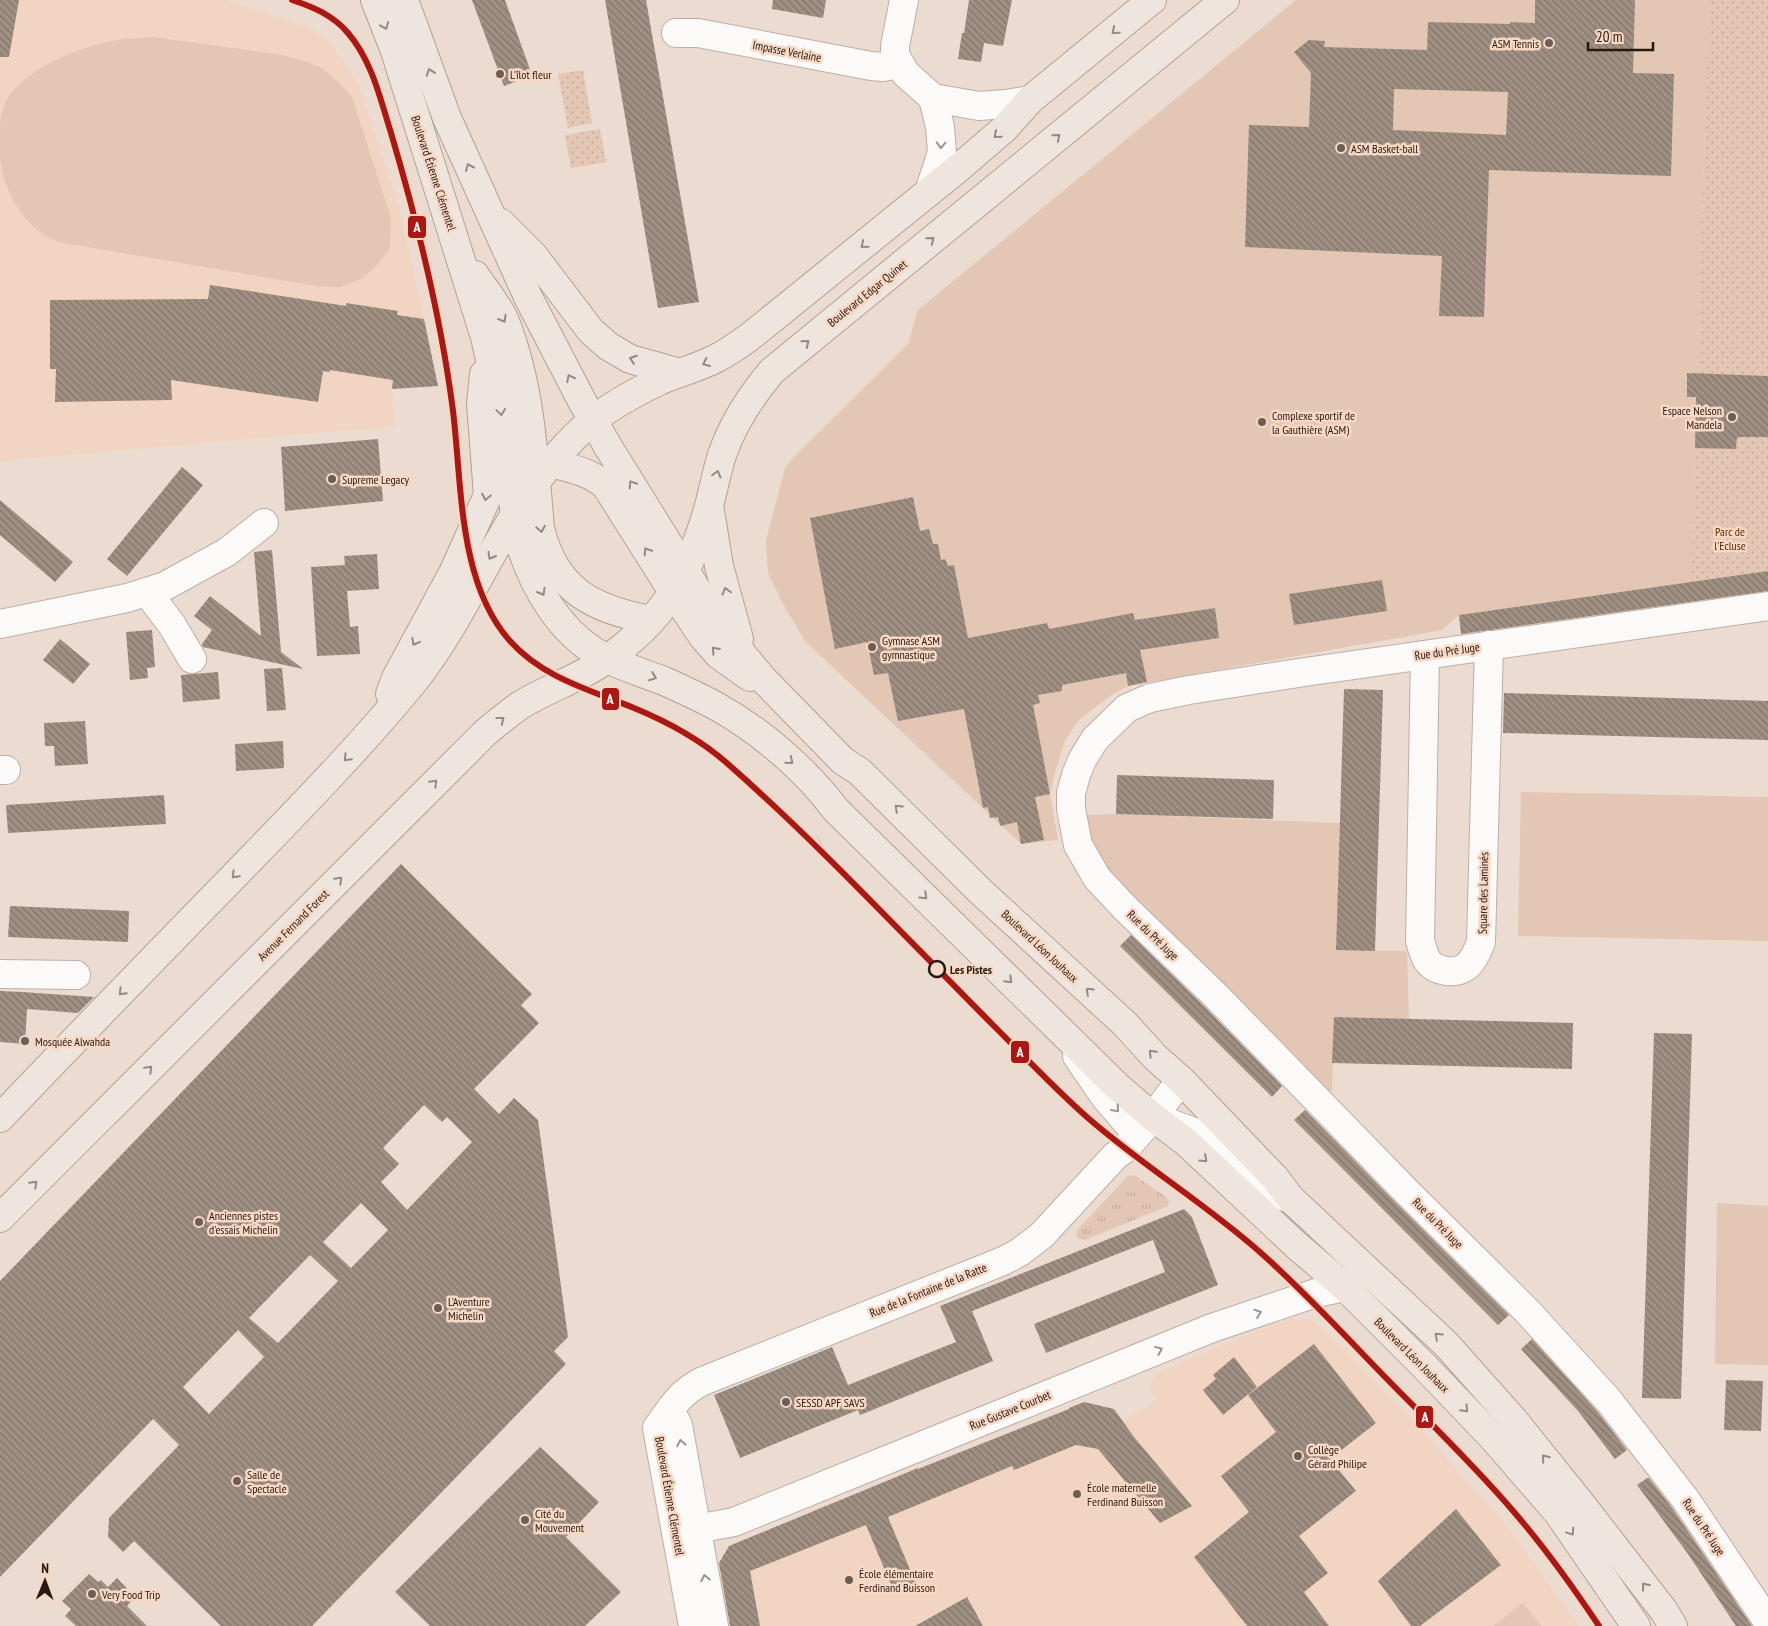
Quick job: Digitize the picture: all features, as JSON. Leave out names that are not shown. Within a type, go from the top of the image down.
[{"type":"main road","name":"Boulevard Étienne Clémentel","points":[[375,0],[395,51],[458,248],[487,347],[500,405],[518,537],[524,556],[533,577],[556,616],[573,635],[607,659]]},
{"type":"main road","points":[[404,0],[447,118],[529,299],[679,581],[699,631],[719,655],[782,699]]},
{"type":"main road","points":[[0,1118],[271,838],[380,721],[416,677],[444,638],[515,514],[543,472],[593,421],[613,406],[641,390],[717,358],[752,335],[929,192],[1004,129],[1030,100],[1152,0]]},
{"type":"main road","name":"Boulevard Edgar Quinet","points":[[607,659],[651,620],[679,581],[696,547],[722,456],[734,425],[752,395],[772,371],[1225,0]]},
{"type":"main road","points":[[489,211],[533,255],[591,331],[608,346],[630,359],[680,373]]},
{"type":"main road","points":[[458,248],[506,322],[543,472],[540,528],[545,548],[555,567],[570,586],[584,597],[595,604],[625,616],[651,620]]},
{"type":"main road","points":[[380,721],[396,678],[453,573],[488,495],[481,404],[487,347]]},
{"type":"main road","points":[[543,472],[584,473],[598,479],[606,486],[679,581],[700,595],[743,655],[782,699]]},
{"type":"main road","points":[[709,504],[719,566],[743,655]]},
{"type":"main road","name":"Boulevard Léon Jouhaux","points":[[607,659],[690,693],[717,707],[743,724],[796,765],[821,790],[836,810],[1057,1027],[1145,1126],[1186,1142],[1296,1245],[1345,1287],[1427,1369],[1494,1439],[1558,1513],[1636,1626]]},
{"type":"main road","name":"Avenue Fernand Forest","points":[[0,1218],[484,734],[520,705],[607,659]]},
{"type":"main road","name":"Boulevard Léon Jouhaux","points":[[782,699],[843,761],[860,772],[980,891],[1125,1024],[1155,1057],[1181,1080],[1275,1178],[1291,1199],[1446,1344],[1512,1418],[1582,1505],[1673,1626]]},
{"type":"street","points":[[904,0],[895,55],[906,74],[933,98],[979,106],[1030,100]]},
{"type":"street","name":"Impasse Verlaine","points":[[676,33],[698,33],[877,66],[890,67],[899,64]]},
{"type":"street","points":[[929,192],[942,152],[940,127],[933,98]]},
{"type":"street","points":[[0,624],[147,592],[165,586],[227,552],[264,523]]},
{"type":"street","points":[[147,592],[172,625],[192,659]]},
{"type":"street","name":"Rue du Pré Juge","points":[[1768,606],[1489,645],[1189,690],[1150,698],[1127,708],[1095,739],[1082,760],[1071,793],[1071,809],[1078,844],[1097,878],[1528,1312],[1610,1401],[1686,1500],[1768,1622]]},
{"type":"street","name":"Square des Laminés","points":[[1425,655],[1420,941],[1427,960],[1438,969],[1455,971],[1466,966],[1476,954],[1481,942],[1489,645]]},
{"type":"street","points":[[0,974],[76,975]]},
{"type":"street","name":"Rue de la Fontaine de la Ratte","points":[[670,1410],[684,1392],[703,1380],[995,1264],[1020,1252],[1042,1235],[1115,1156],[1126,1148],[1181,1080]]},
{"type":"street","name":"Boulevard Léon Jouhaux","points":[[1145,1126],[1205,1136],[1268,1192],[1291,1199]]},
{"type":"street","name":"Rue Gustave Courbet","points":[[686,1532],[734,1522],[1212,1328],[1316,1293],[1345,1287]]},
{"type":"street","name":"Boulevard Étienne Clémentel","points":[[670,1410],[657,1428],[714,1626]]},
{"type":"street","name":"Boulevard Étienne Clémentel","points":[[686,1532],[693,1626]]},
{"type":"shaded area","points":[[0,0],[225,0],[311,28],[330,43],[357,81],[400,210],[438,386],[392,389],[395,426],[0,461]]},
{"type":"shaded area","name":"Collège Gérard Philipe","points":[[1290,1319],[1309,1319],[1315,1322],[1339,1344],[1414,1422],[1505,1524],[1579,1626],[730,1626],[718,1564],[729,1546],[812,1512],[812,1510],[842,1500],[873,1486],[874,1488],[888,1482],[887,1480],[1084,1402],[1114,1409],[1124,1421],[1157,1399],[1149,1388],[1156,1373],[1240,1337]]},
{"type":"green space","name":"Complexe sportif de la Gauthière (ASM)","points":[[1296,0],[1709,0],[1691,582],[1459,615],[1442,630],[1128,686],[1113,694],[1081,718],[1066,738],[1050,794],[1058,840],[1021,844],[805,641],[783,604],[768,573],[766,541],[785,468],[908,344],[918,310]]},
{"type":"green space","name":"Parc de l'Ecluse","points":[[1709,0],[1768,0],[1768,571],[1691,582]]},
{"type":"green space","points":[[153,37],[283,55],[307,62],[322,68],[352,97],[391,218],[390,248],[379,263],[363,278],[340,287],[316,286],[68,244],[44,235],[26,219],[12,198],[1,165],[0,123],[7,99],[16,87],[29,76],[59,58],[108,42]]},
{"type":"green space","points":[[583,70],[592,123],[568,128],[558,74]]},
{"type":"green space","points":[[600,129],[606,162],[571,168],[565,135]]},
{"type":"green space","points":[[1521,792],[1768,797],[1768,941],[1518,936]]},
{"type":"green space","points":[[1116,814],[1340,823],[1336,950],[1407,951],[1409,1019],[1334,1017],[1332,1091],[1309,1091],[1125,908],[1072,815]]},
{"type":"green space","points":[[1134,1175],[1166,1197],[1169,1201],[1168,1206],[1085,1240],[1079,1239],[1076,1235],[1078,1229],[1128,1176]]},
{"type":"green space","points":[[1717,1203],[1768,1206],[1768,1365],[1715,1364]]},
{"type":"green space","points":[[1523,1603],[1541,1626],[1493,1626]]},
{"type":"building","points":[[0,0],[19,0],[9,57],[0,57]]},
{"type":"building","points":[[472,0],[505,0],[532,75],[504,86]]},
{"type":"building","points":[[605,0],[646,0],[699,302],[658,308]]},
{"type":"building","points":[[773,0],[826,0],[823,18],[772,9]]},
{"type":"building","points":[[969,0],[1012,0],[1003,46],[984,43],[981,62],[958,59]]},
{"type":"building","points":[[1535,0],[1635,0],[1633,73],[1674,74],[1671,176],[1489,170],[1484,317],[1439,316],[1442,256],[1245,247],[1249,125],[1309,127],[1311,73],[1294,52],[1309,40],[1325,41],[1324,47],[1427,50],[1428,22],[1535,23]],"holes":[[[1394,89],[1508,92],[1506,135],[1393,130]]]},
{"type":"building","points":[[210,285],[346,306],[346,303],[398,311],[397,315],[424,319],[438,386],[392,389],[393,380],[330,370],[330,372],[323,371],[318,402],[171,380],[172,400],[55,402],[56,369],[50,369],[50,300],[208,299]]},
{"type":"building","name":"Espace Nelson Mandela","points":[[1687,373],[1768,376],[1768,437],[1737,437],[1736,449],[1695,448],[1696,397],[1687,397]]},
{"type":"building","name":"Supreme Legacy","points":[[378,439],[383,501],[285,511],[281,447]]},
{"type":"building","points":[[182,467],[203,485],[127,576],[107,559]]},
{"type":"building","points":[[913,497],[920,531],[929,529],[933,544],[938,544],[941,560],[945,559],[948,566],[954,565],[968,638],[1047,623],[1049,629],[1133,613],[1135,620],[1215,608],[1219,638],[1140,650],[1147,682],[1128,686],[1126,673],[1062,685],[1062,691],[1038,695],[1040,703],[1033,705],[1050,794],[1035,797],[1044,840],[1021,844],[1017,822],[1000,826],[998,817],[990,818],[988,807],[983,808],[964,709],[898,721],[888,673],[874,675],[867,642],[835,649],[810,518]]},
{"type":"building","points":[[0,500],[73,562],[55,582],[0,535]]},
{"type":"building","points":[[272,550],[281,652],[303,669],[203,647],[202,644],[212,630],[194,616],[210,596],[261,636],[254,552]]},
{"type":"building","points":[[377,554],[379,589],[347,591],[350,627],[358,626],[360,654],[317,656],[311,567],[345,565],[344,556]]},
{"type":"building","points":[[1768,571],[1768,591],[1461,634],[1459,615]]},
{"type":"building","points":[[1382,580],[1387,611],[1294,625],[1289,594]]},
{"type":"building","points":[[152,630],[155,667],[147,668],[148,678],[130,680],[126,632]]},
{"type":"building","points":[[60,639],[90,664],[73,684],[43,660]]},
{"type":"building","points":[[282,668],[286,710],[267,711],[264,669]]},
{"type":"building","points":[[218,672],[220,699],[183,702],[181,675]]},
{"type":"building","points":[[1344,689],[1383,690],[1375,951],[1336,950]]},
{"type":"building","points":[[1504,693],[1768,701],[1768,740],[1503,733]]},
{"type":"building","points":[[85,721],[88,764],[55,766],[54,746],[45,746],[44,723]]},
{"type":"building","points":[[283,741],[284,768],[236,771],[235,744]]},
{"type":"building","points":[[1117,775],[1274,780],[1273,819],[1116,814]]},
{"type":"building","points":[[164,795],[166,824],[8,833],[6,805]]},
{"type":"building","points":[[401,864],[532,994],[521,1005],[539,1023],[474,1089],[499,1114],[514,1098],[538,1120],[568,1337],[554,1351],[566,1364],[312,1626],[221,1626],[134,1541],[123,1552],[108,1537],[109,1518],[179,1445],[153,1419],[0,1577],[0,1281]],"holes":[[[424,1105],[442,1122],[447,1117],[472,1142],[407,1210],[381,1182],[399,1164],[383,1148]],[[361,1203],[388,1230],[351,1268],[323,1242]],[[310,1255],[338,1281],[278,1343],[249,1318]],[[238,1330],[264,1357],[209,1414],[183,1387]]]},
{"type":"building","points":[[10,906],[129,911],[128,942],[8,937]]},
{"type":"building","points":[[1131,935],[1282,1086],[1272,1097],[1120,946]]},
{"type":"building","points":[[0,991],[94,997],[78,1013],[27,1009],[25,1044],[0,1042]]},
{"type":"building","points":[[1334,1017],[1573,1023],[1572,1069],[1332,1063]]},
{"type":"building","points":[[1654,1033],[1692,1034],[1681,1399],[1642,1398]]},
{"type":"building","points":[[1305,1110],[1509,1315],[1498,1325],[1294,1120]]},
{"type":"building","points":[[1184,1209],[1192,1217],[1218,1285],[1046,1353],[1034,1324],[1165,1272],[1153,1240],[972,1311],[993,1361],[860,1415],[858,1410],[740,1458],[714,1395],[832,1347],[848,1385],[956,1342],[940,1306]]},
{"type":"building","points":[[1532,1339],[1597,1411],[1627,1450],[1615,1459],[1578,1411],[1521,1349]]},
{"type":"building","points":[[1314,1344],[1376,1423],[1330,1459],[1356,1491],[1299,1536],[1328,1573],[1304,1592],[1329,1626],[1247,1626],[1194,1557],[1249,1512],[1221,1476],[1276,1432],[1248,1395]]},
{"type":"building","points":[[1234,1357],[1257,1387],[1223,1415],[1203,1390],[1216,1379],[1213,1375]]},
{"type":"building","points":[[1726,1380],[1763,1381],[1761,1431],[1724,1430]]},
{"type":"building","points":[[1084,1402],[1114,1409],[1134,1437],[1192,1506],[1160,1523],[1098,1449],[1076,1445],[1014,1470],[1012,1466],[888,1517],[916,1584],[894,1592],[866,1525],[750,1571],[760,1626],[730,1626],[719,1563],[729,1546]]},
{"type":"building","name":"Cité du Mouvement","points":[[540,1447],[599,1502],[566,1537],[621,1592],[585,1626],[430,1626],[395,1592]]},
{"type":"building","points":[[1649,1478],[1673,1509],[1752,1626],[1736,1626],[1688,1554],[1637,1485]]},
{"type":"building","points":[[1456,1509],[1501,1565],[1420,1626],[1411,1626],[1378,1581]]},
{"type":"building","name":"Very Food Trip","points":[[89,1574],[98,1582],[101,1580],[108,1587],[117,1578],[135,1597],[127,1606],[147,1626],[76,1626],[65,1616],[71,1609],[62,1601]]},
{"type":"building","points":[[967,1597],[983,1626],[915,1626]]},
{"type":"tram line","points":[[816,835],[840,872]]},
{"type":"transit line","name":"A","points":[[292,0],[322,12],[336,21],[348,33],[363,56],[379,93],[428,271],[442,341],[453,411],[465,532],[471,562],[480,591],[493,617],[510,641],[523,654],[552,674],[584,689],[647,713],[684,732],[718,755],[763,795],[1076,1107],[1109,1136],[1240,1235],[1309,1298],[1498,1494],[1548,1554],[1599,1626]]},
{"type":"place","name":"ASM Tennis","points":[[1549,43]]},
{"type":"place","name":"L'îlot fleur","points":[[500,74]]},
{"type":"place","name":"ASM Basket-ball","points":[[1341,148]]},
{"type":"place","name":"Espace Nelson Mandela","points":[[1732,417]]},
{"type":"place","name":"Complexe sportif de la Gauthière (ASM)","points":[[1262,422]]},
{"type":"place","name":"Supreme Legacy","points":[[332,479]]},
{"type":"place","name":"Gymnase ASM gymnastique","points":[[872,647]]},
{"type":"place","name":"Les Pistes","points":[[937,969]]},
{"type":"place","name":"Mosquée Alwahda","points":[[25,1041]]},
{"type":"place","name":"Anciennes pistes d'essais Michelin","points":[[199,1222]]},
{"type":"place","name":"L'Aventure Michelin","points":[[438,1308]]},
{"type":"place","name":"SESSD APF SAVS","points":[[786,1402]]},
{"type":"place","name":"Collège Gérard Philipe","points":[[1298,1456]]},
{"type":"place","name":"Salle de Spectacle","points":[[237,1481]]},
{"type":"place","name":"École maternelle Ferdinand Buisson","points":[[1077,1494]]},
{"type":"place","name":"Cité du Mouvement","points":[[525,1520]]},
{"type":"place","name":"École élémentaire Ferdinand Buisson","points":[[849,1580]]},
{"type":"place","name":"Very Food Trip","points":[[92,1594]]}]
